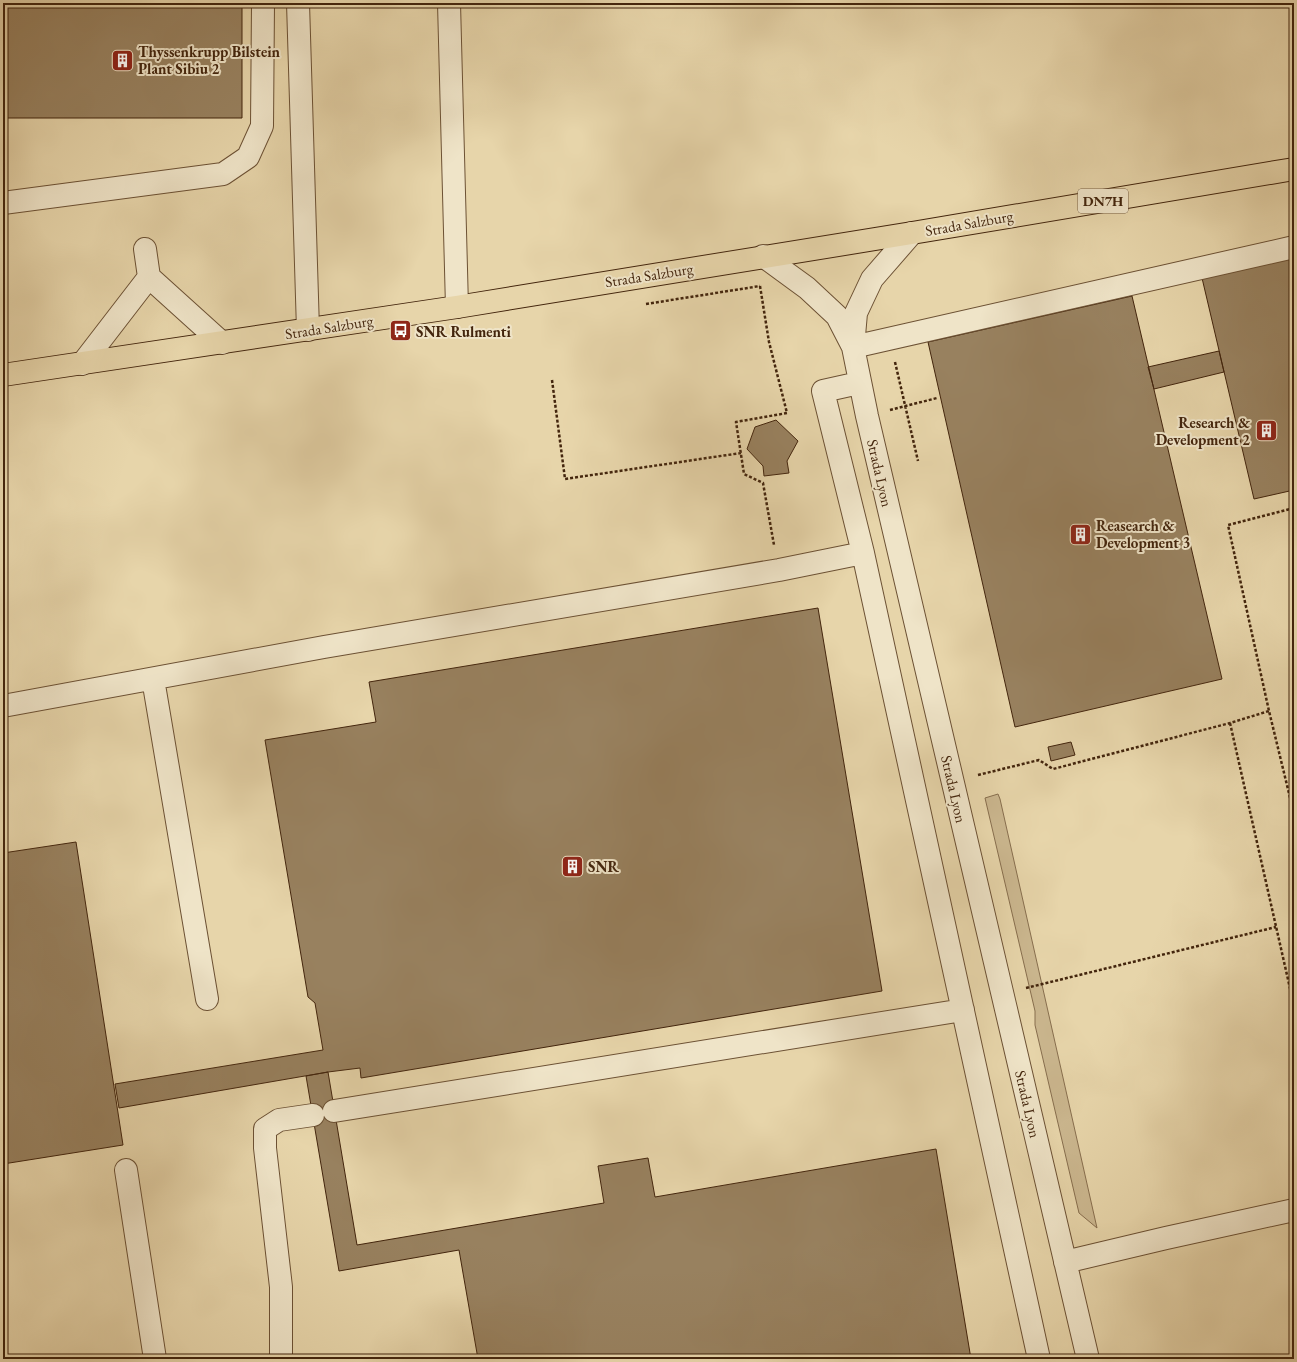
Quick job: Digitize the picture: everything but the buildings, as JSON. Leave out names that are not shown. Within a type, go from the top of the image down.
[{"type":"main road","name":"Strada Salzburg","points":[[3,375],[457,307],[1294,169]]},
{"type":"street","points":[[3,203],[223,174],[248,157],[262,126],[263,3]]},
{"type":"street","points":[[298,3],[308,330]]},
{"type":"street","points":[[449,3],[457,307]]},
{"type":"street","name":"Strada Lyon","points":[[912,233],[872,279],[856,313],[853,347],[859,383],[1088,1359]]},
{"type":"street","points":[[760,257],[807,288],[838,316],[853,347],[1294,247]]},
{"type":"street","points":[[145,249],[149,277],[222,343]]},
{"type":"street","points":[[82,364],[149,277]]},
{"type":"street","points":[[859,383],[823,390],[863,553],[1039,1359]]},
{"type":"street","points":[[3,706],[324,647],[779,570],[863,553]]},
{"type":"street","points":[[152,679],[207,999]]},
{"type":"street","points":[[334,1111],[963,1010]]},
{"type":"street","points":[[281,1359],[280,1287],[265,1148],[265,1129],[279,1120],[313,1115]]},
{"type":"street","points":[[126,1170],[155,1359]]},
{"type":"street","points":[[1065,1262],[1294,1210]]},
{"type":"path","points":[[760,257],[768,342],[787,413],[736,422],[744,474],[763,484],[779,570]]},
{"type":"path","points":[[890,338],[918,461]]},
{"type":"path","points":[[552,380],[564,479],[741,453]]},
{"type":"path","points":[[867,416],[938,398]]},
{"type":"path","points":[[1294,508],[1228,525],[1269,711],[1294,814]]},
{"type":"path","points":[[952,782],[1040,760],[1052,769],[1230,723],[1269,711]]},
{"type":"path","points":[[1230,723],[1294,1006]]},
{"type":"path","points":[[1002,994],[1276,928]]},
{"type":"shaded area","points":[[998,794],[1097,1228],[1079,1213],[1035,1025],[1035,1011],[985,798]]},
{"type":"place","name":"Thyssenkrupp Bilstein Plant Sibiu 2","points":[[122,60]]},
{"type":"place","name":"SNR Rulmenti","points":[[401,331]]},
{"type":"place","name":"Research & Development 2","points":[[1266,431]]},
{"type":"place","name":"Reasearch & Development 3","points":[[1080,534]]},
{"type":"place","name":"SNR","points":[[573,866]]}]
